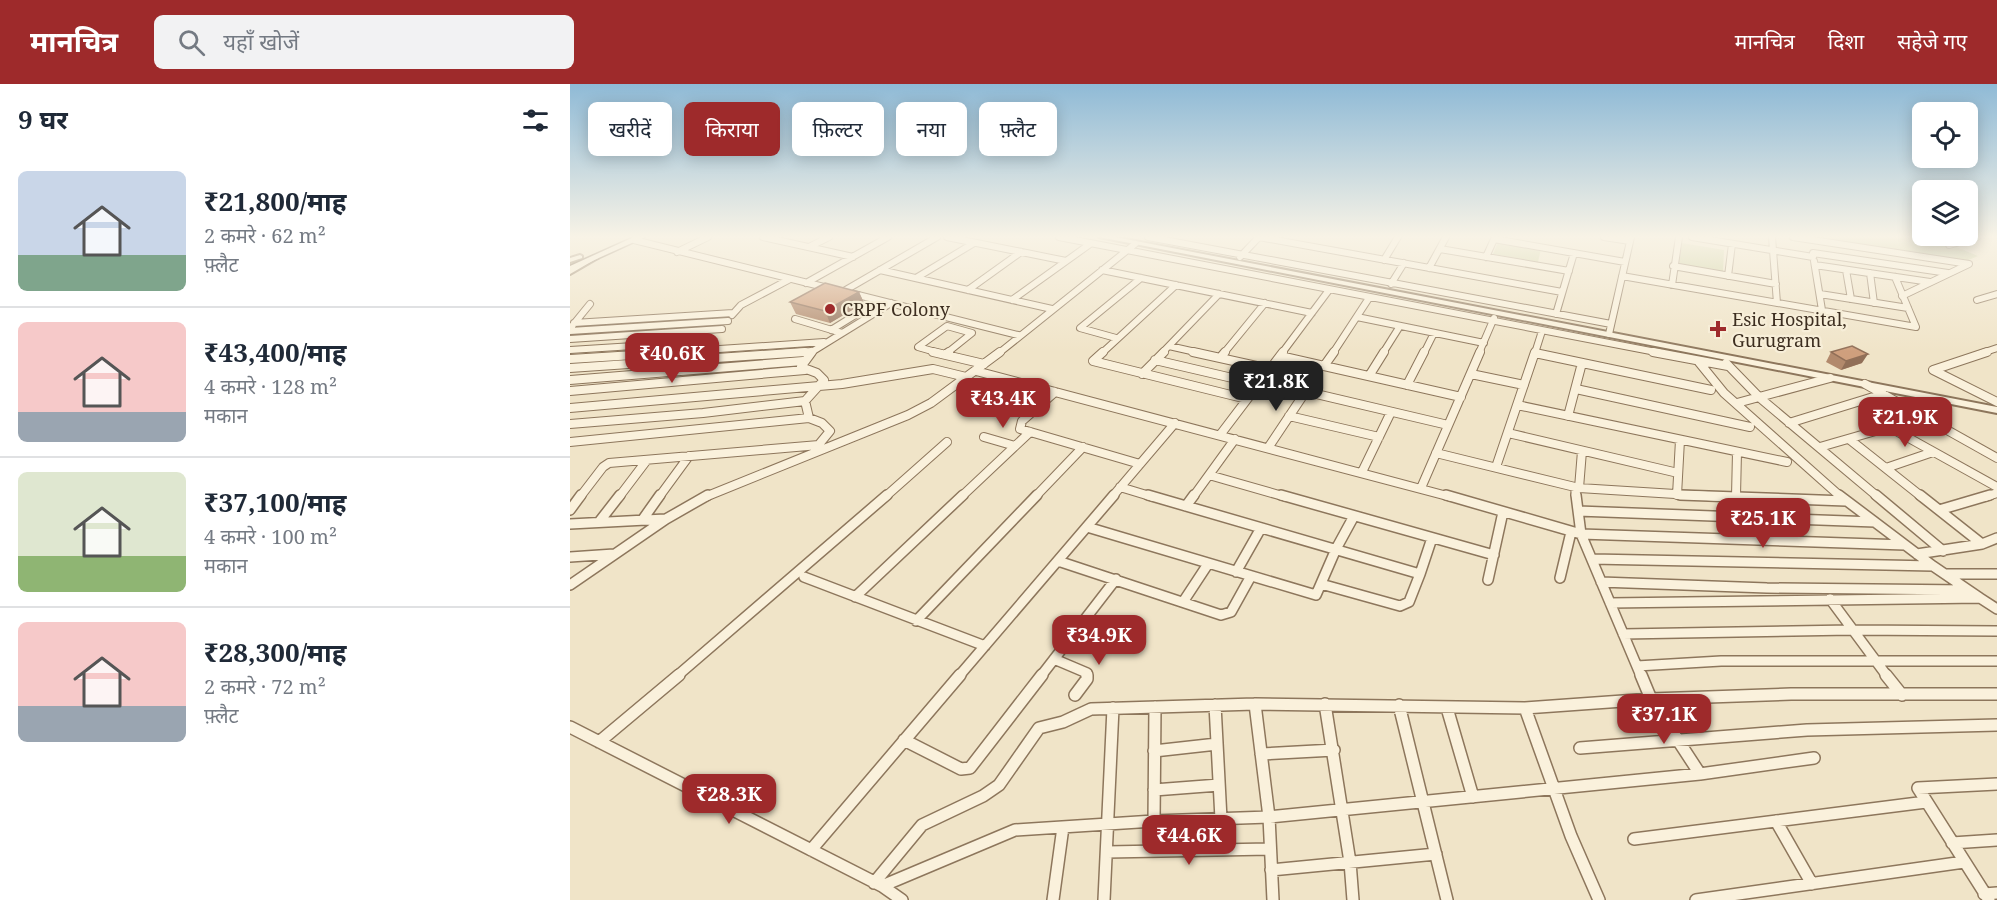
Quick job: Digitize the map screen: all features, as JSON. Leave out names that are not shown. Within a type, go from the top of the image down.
[{"type":"street","points":[[774,275],[1018,335]]},
{"type":"street","points":[[806,283],[820,275]]},
{"type":"street","points":[[844,291],[871,275]]},
{"type":"street","points":[[903,275],[1052,309]]},
{"type":"street","points":[[916,278],[921,275]]},
{"type":"street","points":[[968,290],[989,275]]},
{"type":"street","points":[[1012,300],[1047,275]]},
{"type":"street","points":[[570,585],[666,519],[717,490],[816,448],[919,410],[976,371],[1095,275]]},
{"type":"street","points":[[1127,275],[1312,313]]},
{"type":"street","points":[[1251,275],[1728,366]]},
{"type":"street","points":[[1319,275],[1496,313],[1997,410]]},
{"type":"street","points":[[1339,275],[1611,324]]},
{"type":"street","points":[[1391,284],[1397,275]]},
{"type":"street","points":[[1468,275],[1562,292]]},
{"type":"street","points":[[1556,314],[1568,275]]},
{"type":"street","points":[[1672,285],[1673,275]]},
{"type":"street","points":[[1723,275],[1776,284]]},
{"type":"street","points":[[1775,275],[1777,303]]},
{"type":"street","points":[[1817,275],[1822,310]]},
{"type":"street","points":[[1847,275],[1851,299]]},
{"type":"street","points":[[1870,275],[1874,303]]},
{"type":"street","points":[[1883,275],[1930,282]]},
{"type":"street","points":[[1902,296],[1944,275]]},
{"type":"street","points":[[1609,334],[1622,276],[1916,327],[1895,277]]},
{"type":"street","points":[[1116,338],[1080,328],[1141,278]]},
{"type":"street","points":[[706,350],[741,304],[790,279]]},
{"type":"street","points":[[1176,285],[1093,361],[1247,399]]},
{"type":"street","points":[[1220,435],[1329,290]]},
{"type":"street","points":[[1142,374],[1219,294]]},
{"type":"street","points":[[1820,294],[1908,308]]},
{"type":"street","points":[[1977,300],[1997,294]]},
{"type":"street","points":[[1324,366],[1370,298]]},
{"type":"street","points":[[1860,301],[1864,318]]},
{"type":"street","points":[[805,370],[801,367],[812,351],[891,303]]},
{"type":"street","points":[[1220,358],[1265,303]]},
{"type":"street","points":[[571,328],[590,304]]},
{"type":"street","points":[[831,330],[865,309]]},
{"type":"street","points":[[571,328],[733,313]]},
{"type":"street","points":[[1421,488],[1496,313]]},
{"type":"street","points":[[1357,317],[1484,343]]},
{"type":"street","points":[[795,319],[842,333]]},
{"type":"street","points":[[956,320],[918,347],[984,364]]},
{"type":"street","points":[[571,328],[728,321]]},
{"type":"street","points":[[946,354],[973,334],[947,326]]},
{"type":"street","points":[[1369,376],[1400,326]]},
{"type":"street","points":[[570,339],[722,329]]},
{"type":"street","points":[[1496,467],[1542,331]]},
{"type":"street","points":[[1407,385],[1434,333]]},
{"type":"street","points":[[570,350],[713,341]]},
{"type":"street","points":[[570,359],[827,342]]},
{"type":"street","points":[[1169,346],[1270,369]]},
{"type":"street","points":[[1997,348],[1933,370],[1997,399]]},
{"type":"street","points":[[570,369],[812,351]]},
{"type":"street","points":[[1535,353],[1711,390]]},
{"type":"street","points":[[1280,356],[1461,397]]},
{"type":"street","points":[[1724,357],[1728,366],[1760,398],[1943,550]]},
{"type":"street","points":[[1155,360],[1306,391],[1448,425]]},
{"type":"street","points":[[1698,361],[1724,393],[1846,501],[1933,566],[1996,607]]},
{"type":"street","points":[[570,380],[803,362]]},
{"type":"street","points":[[1568,416],[1582,363]]},
{"type":"street","points":[[571,409],[820,386],[933,369],[966,377]]},
{"type":"street","points":[[570,390],[805,370],[822,376],[824,380],[805,401],[703,413],[570,424]]},
{"type":"street","points":[[976,371],[1362,472],[1576,533],[1905,545]]},
{"type":"street","points":[[1470,374],[1524,385]]},
{"type":"street","points":[[1737,403],[1830,378]]},
{"type":"street","points":[[1865,384],[1997,458]]},
{"type":"street","points":[[1575,389],[1750,426]]},
{"type":"street","points":[[1268,448],[1306,391]]},
{"type":"street","points":[[1055,392],[1019,426],[1020,429],[1140,464]]},
{"type":"street","points":[[1789,423],[1883,394]]},
{"type":"street","points":[[805,401],[809,418]]},
{"type":"street","points":[[1517,405],[1787,462]]},
{"type":"street","points":[[1362,472],[1391,412]]},
{"type":"street","points":[[1289,416],[1379,437]]},
{"type":"street","points":[[1820,447],[1924,417]]},
{"type":"street","points":[[570,442],[809,418],[822,423],[830,431],[816,448],[689,456],[606,465],[570,510]]},
{"type":"street","points":[[810,850],[1175,423]]},
{"type":"street","points":[[1889,427],[1997,487]]},
{"type":"street","points":[[855,597],[1030,432]]},
{"type":"street","points":[[1508,433],[1678,473]]},
{"type":"street","points":[[984,437],[1015,446]]},
{"type":"street","points":[[1186,506],[1235,439]]},
{"type":"street","points":[[1849,439],[1982,544]]},
{"type":"street","points":[[1677,495],[1680,440]]},
{"type":"street","points":[[599,742],[797,575],[947,442]]},
{"type":"street","points":[[916,621],[1083,447]]},
{"type":"street","points":[[1560,578],[1576,533],[1577,487],[1582,451]]},
{"type":"street","points":[[1886,468],[1933,452]]},
{"type":"street","points":[[1436,453],[1577,487],[1677,495],[1846,501]]},
{"type":"street","points":[[1736,496],[1737,453]]},
{"type":"street","points":[[643,519],[689,456]]},
{"type":"street","points":[[599,522],[647,460]]},
{"type":"street","points":[[1209,475],[1494,555]]},
{"type":"street","points":[[1120,487],[1420,574]]},
{"type":"street","points":[[1939,510],[1997,493]]},
{"type":"street","points":[[1578,511],[1875,522]]},
{"type":"street","points":[[1488,580],[1503,512]]},
{"type":"street","points":[[1087,527],[1316,595],[1336,549],[1354,516]]},
{"type":"street","points":[[570,524],[666,519]]},
{"type":"street","points":[[1236,572],[1261,528]]},
{"type":"street","points":[[1576,533],[1592,560],[1651,699],[1701,774]]},
{"type":"street","points":[[1321,584],[1400,606],[1409,602],[1432,538]]},
{"type":"street","points":[[1917,554],[1982,544],[1997,538]]},
{"type":"street","points":[[570,557],[616,554]]},
{"type":"street","points":[[1592,560],[1933,566]]},
{"type":"street","points":[[1058,561],[1225,615],[1231,612],[1251,576]]},
{"type":"street","points":[[1183,602],[1208,564]]},
{"type":"street","points":[[1945,574],[1997,574]]},
{"type":"street","points":[[804,577],[985,646]]},
{"type":"street","points":[[904,740],[961,769],[970,768],[1116,579]]},
{"type":"street","points":[[1601,582],[1767,588],[1968,590]]},
{"type":"street","points":[[1767,588],[1773,600]]},
{"type":"street","points":[[1610,603],[1980,598]]},
{"type":"street","points":[[1830,599],[1902,695]]},
{"type":"street","points":[[1623,634],[1851,630],[1997,631]]},
{"type":"street","points":[[1054,659],[1087,674],[1088,679],[1075,695]]},
{"type":"street","points":[[1637,666],[1721,662],[1997,661]]},
{"type":"street","points":[[883,890],[922,825],[983,796],[999,784],[1043,724],[1066,721],[1084,711],[1113,708],[1255,704],[1525,708],[1651,699],[1791,694],[1997,694]]},
{"type":"street","points":[[1255,704],[1269,817],[1273,900]]},
{"type":"street","points":[[1325,704],[1334,750],[1353,900]]},
{"type":"street","points":[[1215,705],[1221,819]]},
{"type":"street","points":[[1399,705],[1447,900]]},
{"type":"street","points":[[1154,821],[1155,707]]},
{"type":"street","points":[[1104,900],[1113,708]]},
{"type":"street","points":[[1448,708],[1473,797]]},
{"type":"street","points":[[1525,708],[1571,836],[1599,900]]},
{"type":"street","points":[[1580,748],[1807,730],[1997,725]]},
{"type":"street","points":[[570,727],[810,850],[902,900]]},
{"type":"street","points":[[1154,751],[1217,744]]},
{"type":"street","points":[[1262,754],[1334,750]]},
{"type":"street","points":[[883,890],[989,839],[1015,830],[1154,821],[1269,817],[1555,790],[1701,774],[1814,758]]},
{"type":"street","points":[[1990,896],[1964,862],[1919,791],[1919,786],[1997,784]]},
{"type":"street","points":[[1154,790],[1219,785]]},
{"type":"street","points":[[1634,839],[1926,802]]},
{"type":"street","points":[[1776,821],[1812,884]]},
{"type":"street","points":[[1053,900],[1063,827]]},
{"type":"street","points":[[1952,843],[1997,840]]},
{"type":"street","points":[[1107,852],[1270,849]]},
{"type":"street","points":[[1271,870],[1436,854]]},
{"type":"street","points":[[1696,900],[1964,862]]},
{"type":"building","points":[[825,283],[859,292],[825,311],[790,302]]},
{"type":"building","points":[[1852,346],[1868,354],[1846,361],[1831,352]]},
{"type":"place","name":"CRPF Colony","points":[[830,309]]},
{"type":"place","name":"Esic Hospital, Gurugram","points":[[1718,329]]}]
